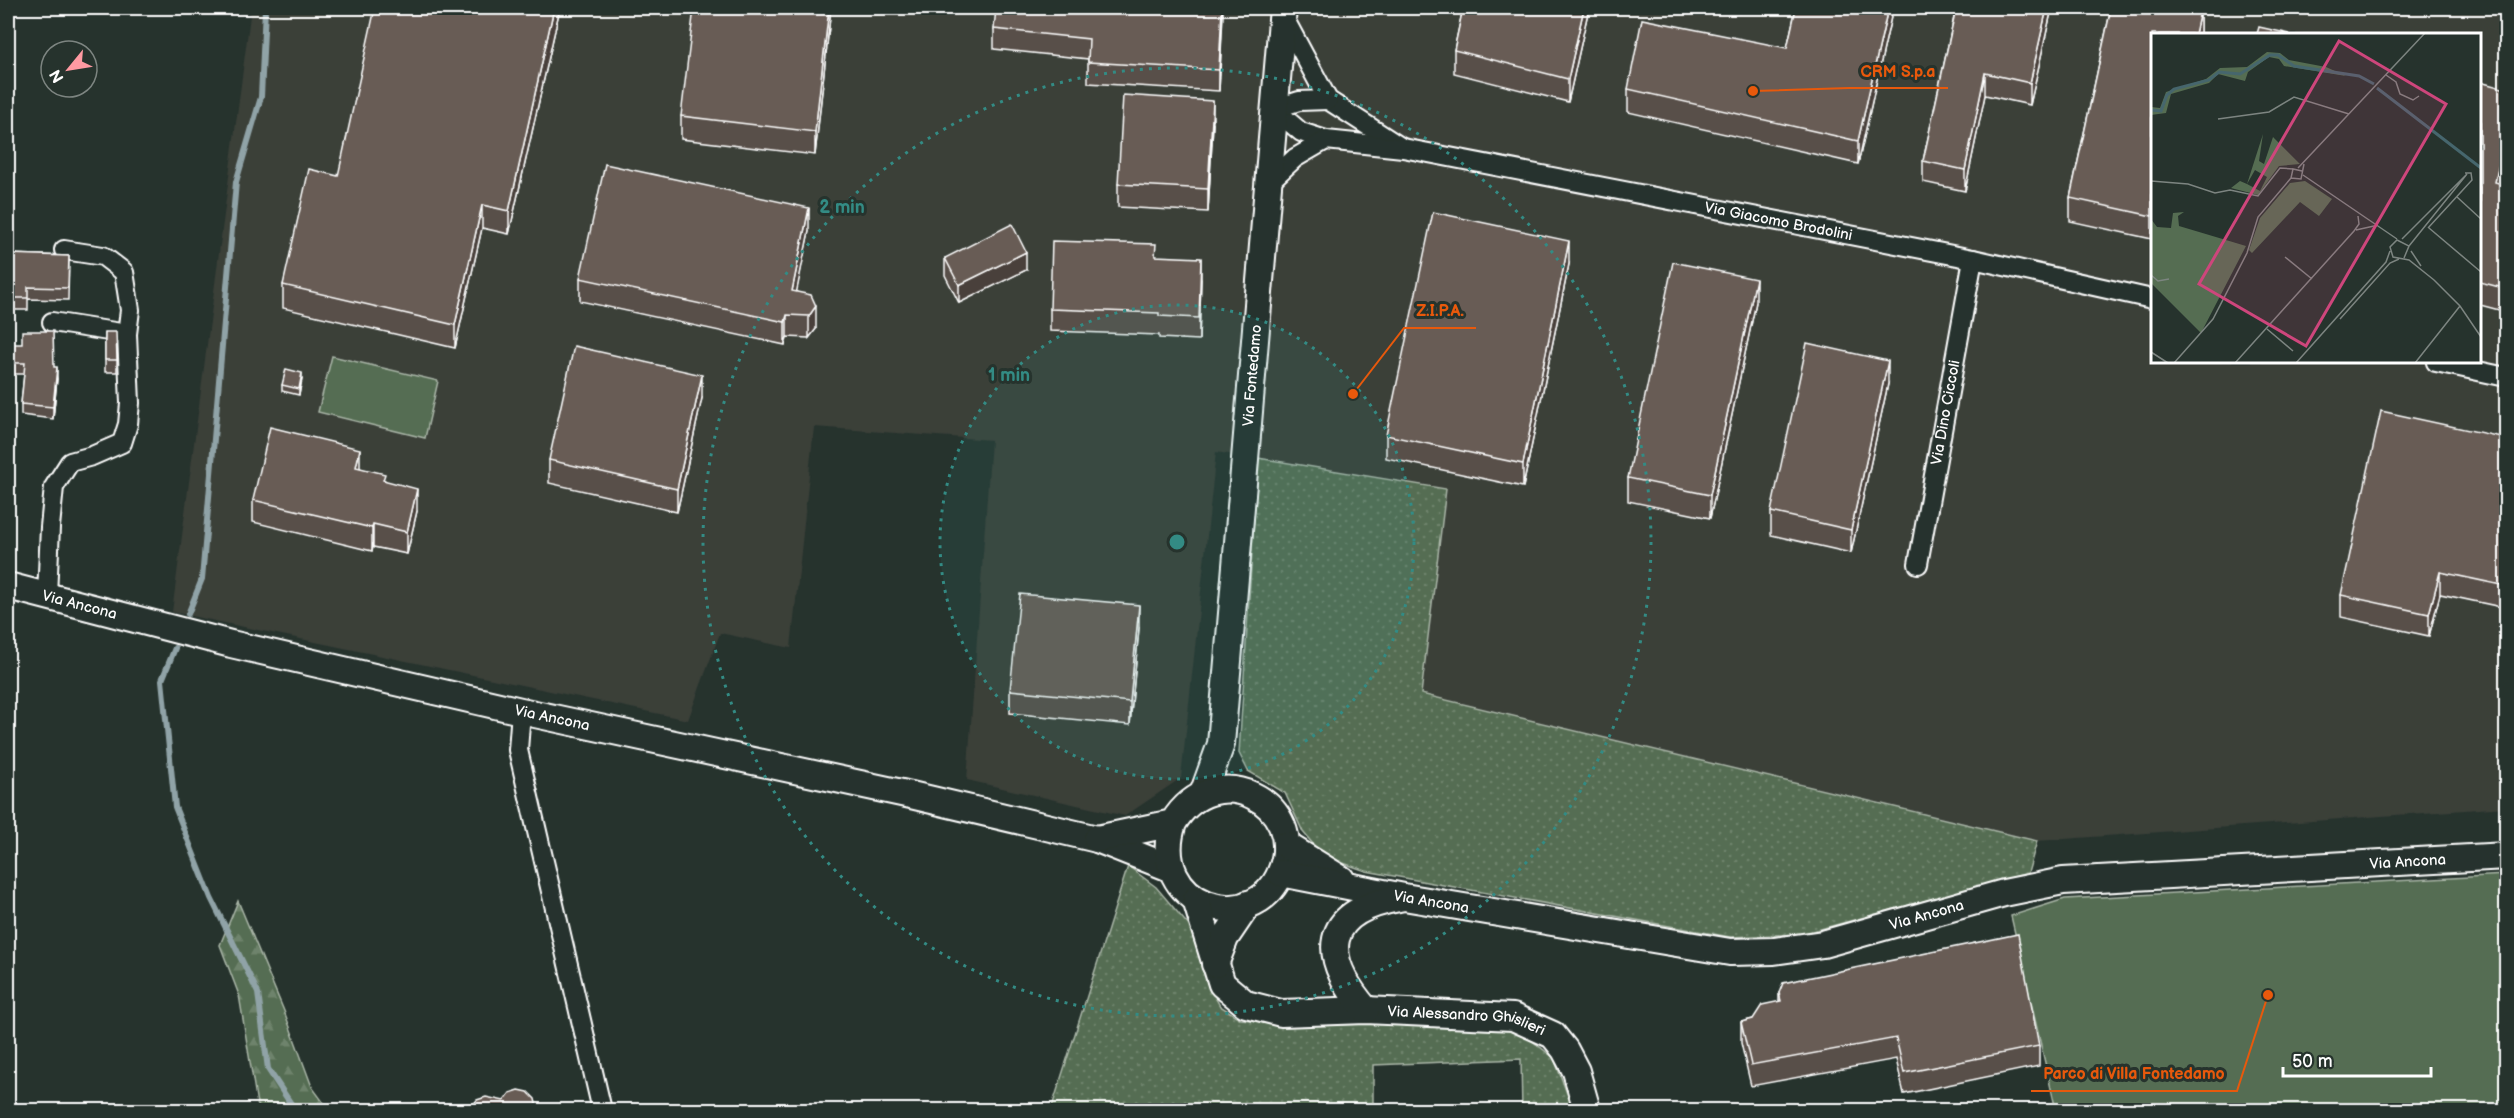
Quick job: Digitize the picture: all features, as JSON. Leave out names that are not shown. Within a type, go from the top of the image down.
[{"type":"main road","name":"Via Fontedamo","points":[[1203,794],[1221,744],[1283,11]]},
{"type":"main road","name":"Via Ancona","points":[[8,586],[231,644],[521,711],[911,795],[1097,839],[1170,868]]},
{"type":"main road","points":[[1221,744],[1244,792]]},
{"type":"main road","points":[[1230,789],[1244,792],[1263,802],[1277,818],[1286,844],[1285,859],[1281,873],[1268,892],[1248,904],[1231,908],[1213,907],[1196,900],[1181,886],[1170,868],[1168,845],[1173,823],[1180,811],[1203,794],[1230,789]]},
{"type":"main road","name":"Via Ancona","points":[[1097,839],[1173,823]]},
{"type":"main road","name":"Via Ancona","points":[[1286,844],[1351,886]]},
{"type":"main road","name":"Via Ancona","points":[[1281,873],[1404,897],[1730,952],[1774,951],[1823,944],[2004,893],[2063,881],[2506,856]]},
{"type":"main road","name":"Via Alessandro Ghislieri","points":[[1366,1010],[1348,989],[1336,965],[1334,945],[1339,927],[1360,910],[1379,902],[1404,897]]},
{"type":"main road","name":"Via Alessandro Ghislieri","points":[[1196,900],[1222,984],[1246,1004],[1281,1013],[1366,1010],[1513,1017],[1553,1035],[1565,1050],[1576,1071],[1587,1110]]},
{"type":"main road","points":[[1215,964],[1225,938],[1248,904]]},
{"type":"street","name":"Via Giacomo Brodolini","points":[[1283,11],[1328,100],[1403,148]]},
{"type":"street","points":[[1274,109],[1299,101],[1328,100]]},
{"type":"street","name":"Via Giacomo Brodolini","points":[[1274,109],[1301,132],[1326,140],[1403,148],[1973,260],[2151,299]]},
{"type":"street","points":[[1267,183],[1295,158],[1326,140]]},
{"type":"street","points":[[47,596],[54,487],[70,462],[92,456],[122,443],[128,424],[130,404],[127,334],[130,310],[124,272],[103,256],[64,250]]},
{"type":"street","name":"Via Dino Ciccoli","points":[[1918,564],[1973,260]]},
{"type":"street","points":[[52,322],[127,334]]},
{"type":"street","points":[[2441,363],[2506,377]]},
{"type":"street","points":[[521,711],[518,750],[602,1110]]},
{"type":"shaded area","points":[[251,8],[2506,8],[2506,807],[2037,841],[1421,694],[1445,489],[1216,452],[1181,778],[1125,816],[967,780],[991,440],[814,427],[791,648],[720,633],[688,720],[172,612]]},
{"type":"green space","points":[[332,356],[438,381],[425,438],[318,412]]},
{"type":"green space","points":[[1258,458],[1446,489],[1421,694],[2037,841],[2028,873],[1802,934],[1730,937],[1366,871],[1323,856],[1303,832],[1285,793],[1248,771],[1239,753]]},
{"type":"green space","points":[[1128,866],[1156,887],[1196,934],[1208,984],[1220,1006],[1241,1019],[1271,1022],[1508,1027],[1531,1040],[1554,1058],[1573,1110],[1522,1110],[1521,1059],[1373,1065],[1373,1110],[1051,1110]]},
{"type":"green space","points":[[2506,875],[2506,1110],[2056,1110],[2011,916],[2065,899]]},
{"type":"green space","points":[[238,901],[284,1011],[312,1087],[329,1110],[261,1110],[257,1104],[239,995],[220,945]]},
{"type":"building","points":[[375,8],[554,8],[509,211],[482,205],[455,325],[283,285],[309,169],[338,176]]},
{"type":"building","points":[[694,8],[829,8],[815,132],[681,116]]},
{"type":"building","points":[[996,8],[1222,8],[1219,70],[1088,62],[1089,39],[994,29]]},
{"type":"building","points":[[1463,8],[1584,8],[1568,79],[1454,50]]},
{"type":"building","points":[[1796,8],[1888,8],[1858,141],[1628,89],[1642,19],[1787,48]]},
{"type":"building","points":[[1956,8],[2047,8],[2030,83],[1985,73],[1965,170],[1923,161]]},
{"type":"building","points":[[2111,8],[2182,8],[2200,11],[2195,33],[2151,33],[2151,216],[2070,198]]},
{"type":"building","points":[[2259,27],[2286,33],[2257,33]]},
{"type":"building","points":[[2481,82],[2506,89],[2506,133],[2495,182],[2506,185],[2506,275],[2503,288],[2481,282]]},
{"type":"building","points":[[1123,95],[1213,101],[1208,189],[1118,184]]},
{"type":"building","points":[[605,164],[809,208],[792,291],[811,295],[816,306],[809,316],[787,315],[785,322],[580,278]]},
{"type":"building","points":[[1433,212],[1569,241],[1523,464],[1386,435]]},
{"type":"building","points":[[1012,224],[1026,252],[959,285],[945,258]]},
{"type":"building","points":[[1052,241],[1156,244],[1155,256],[1201,258],[1199,318],[1159,316],[1159,313],[1050,309]]},
{"type":"building","points":[[8,254],[69,256],[68,288],[28,287],[28,298],[8,298]]},
{"type":"building","points":[[1673,262],[1756,279],[1710,495],[1628,478]]},
{"type":"building","points":[[22,331],[53,331],[54,367],[57,367],[53,407],[21,404],[25,363],[8,363],[8,344],[22,344]]},
{"type":"building","points":[[105,332],[116,332],[117,360],[105,360]]},
{"type":"building","points":[[1807,343],[1888,361],[1851,530],[1771,512]]},
{"type":"building","points":[[574,346],[702,375],[677,489],[549,460]]},
{"type":"building","points":[[286,369],[302,373],[299,389],[282,385]]},
{"type":"building","points":[[2381,411],[2506,438],[2506,586],[2440,572],[2429,614],[2341,595]]},
{"type":"building","points":[[270,427],[360,449],[356,467],[385,474],[383,480],[417,489],[407,532],[373,524],[372,528],[253,500]]},
{"type":"building","points":[[1020,594],[1139,605],[1130,702],[1010,690]]},
{"type":"building","points":[[2018,934],[2039,1046],[1904,1073],[1896,1038],[1751,1065],[1741,1022],[1753,1019],[1762,1005],[1781,1001],[1779,993],[1783,983]]},
{"type":"building","points":[[519,1090],[528,1092],[535,1099],[536,1110],[469,1110],[477,1100],[486,1097],[504,1101],[510,1093]]},
{"type":"building","points":[[450,1107],[466,1110],[441,1110]]},
{"type":"waterway","points":[[188,614],[202,579],[236,182],[261,97],[265,8]]},
{"type":"waterway","points":[[175,648],[162,680],[175,807],[211,898],[258,993],[268,1069],[295,1110]]},
{"type":"place","name":"CRM S.p.a","points":[[1753,91]]},
{"type":"place","name":"Z.I.P.A.","points":[[1353,394]]},
{"type":"place","name":"Parco di Villa Fontedamo","points":[[2268,995]]}]
